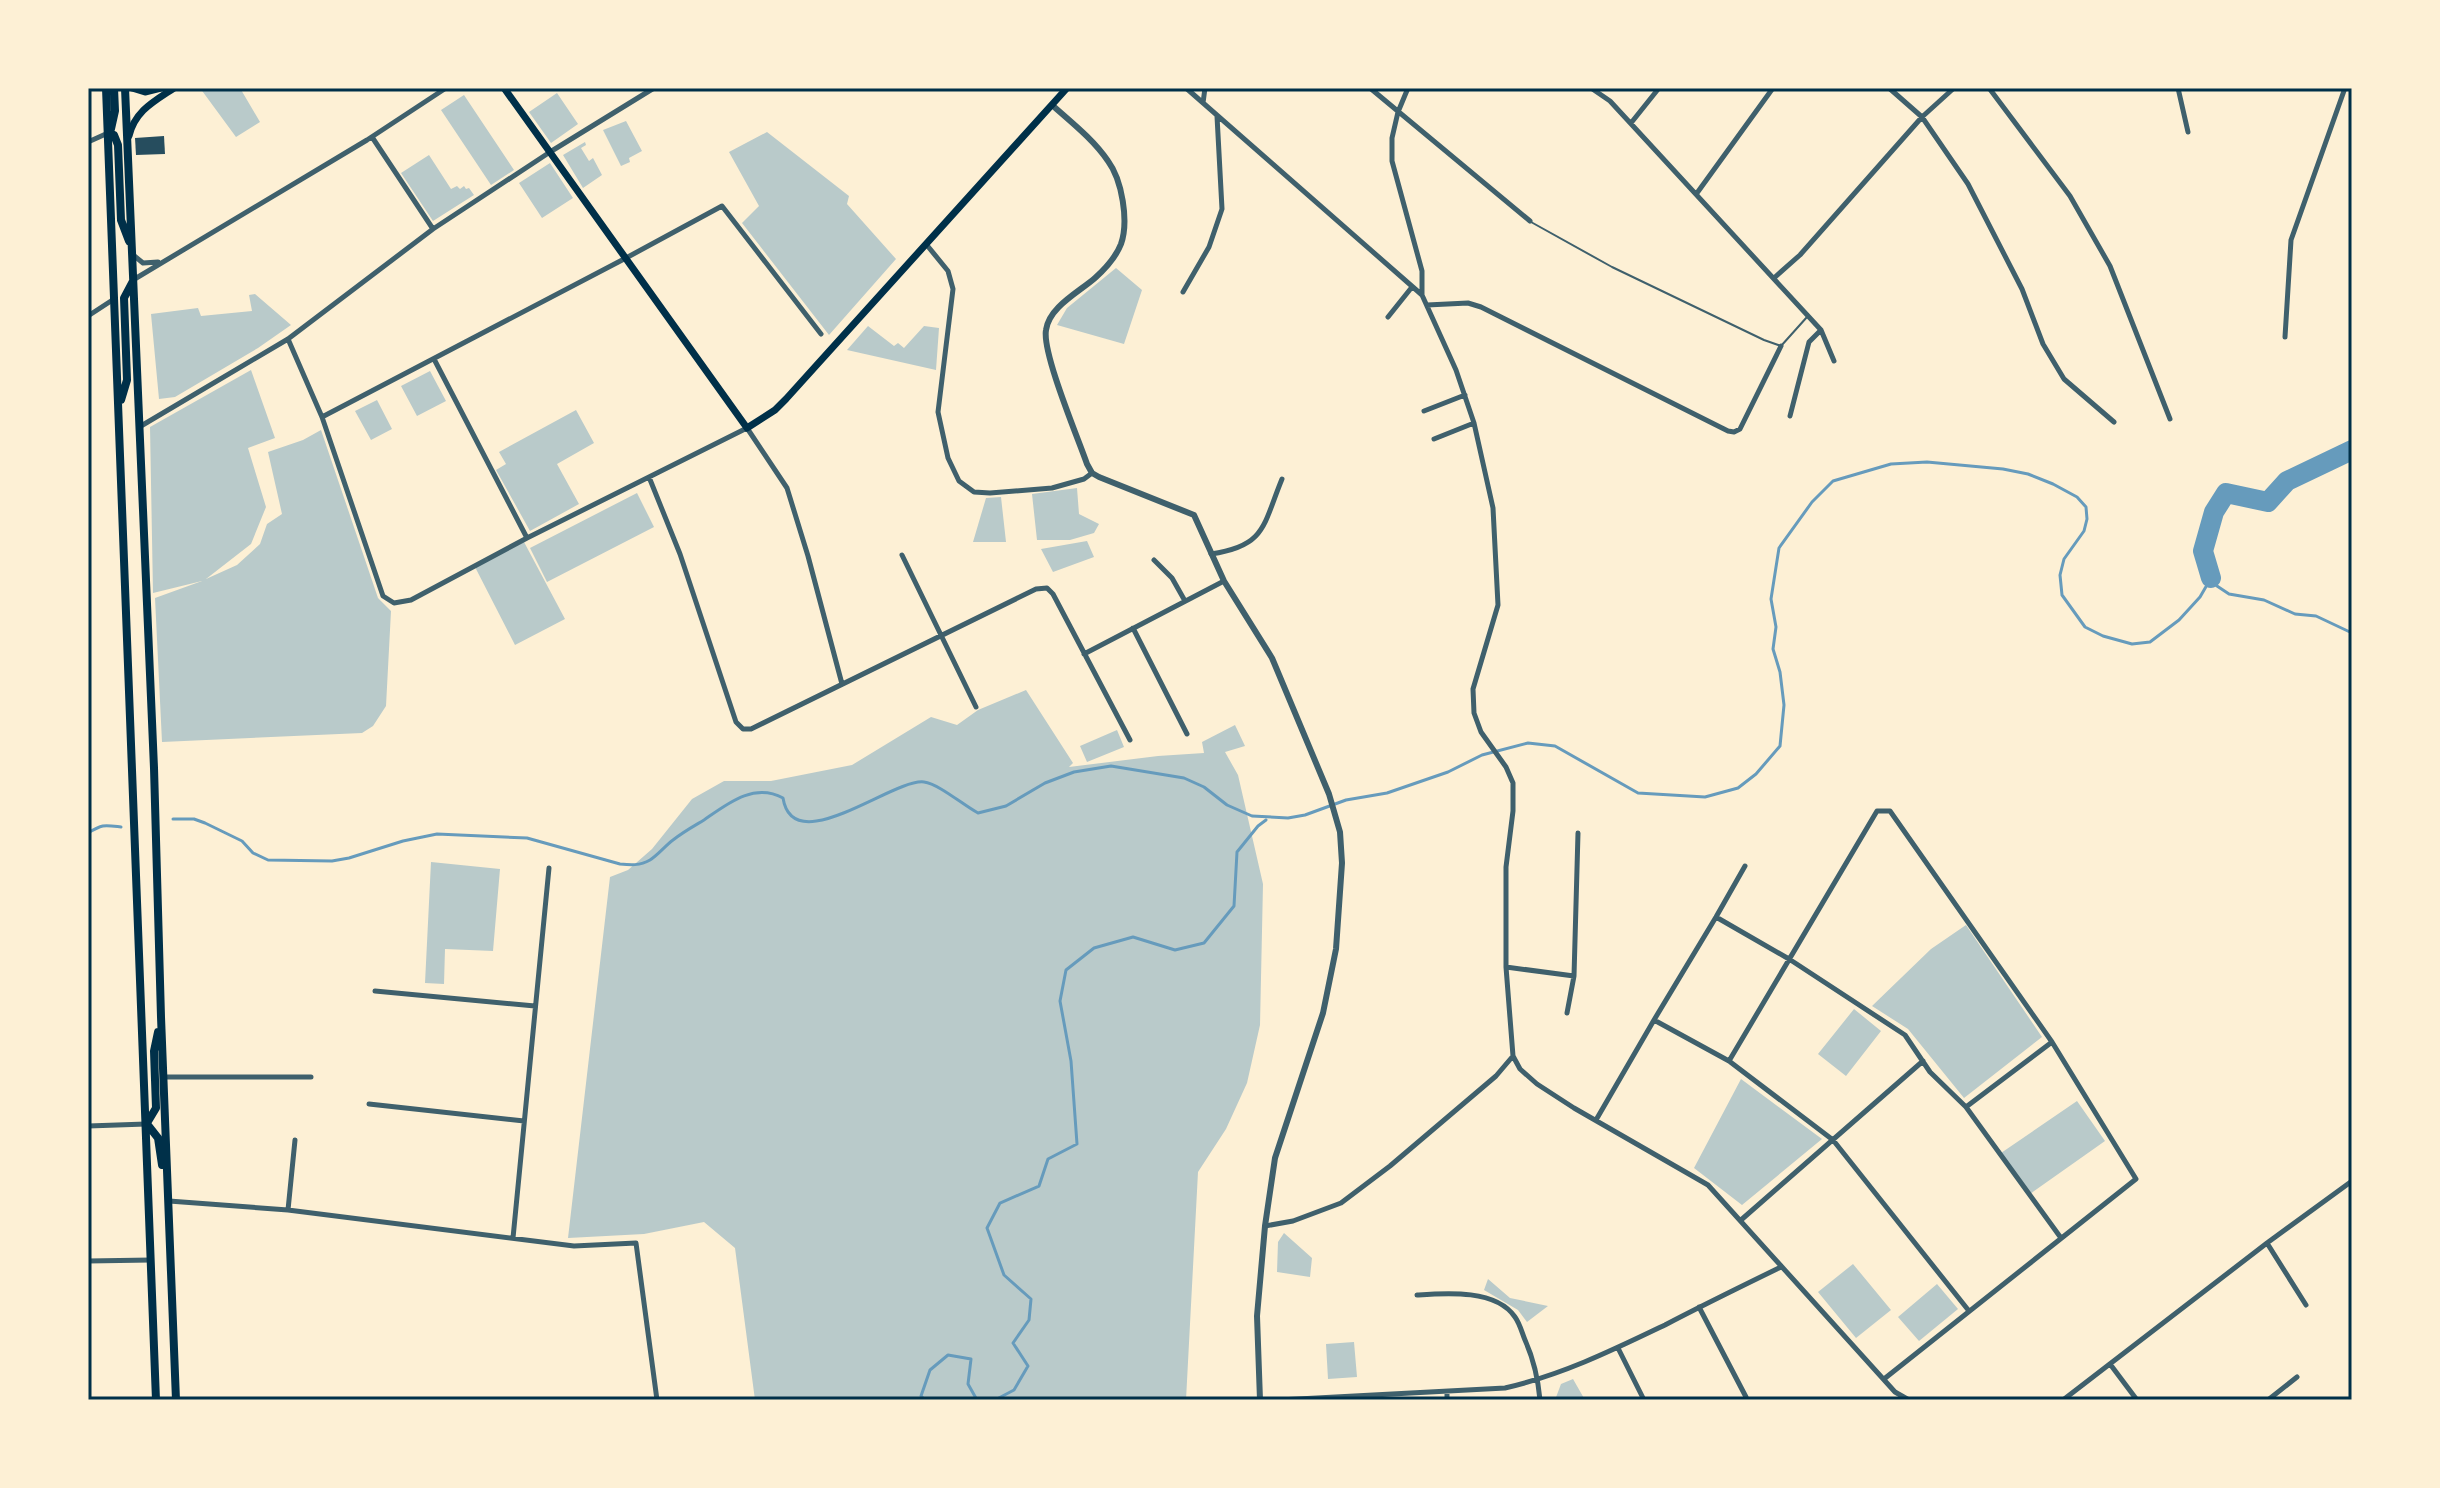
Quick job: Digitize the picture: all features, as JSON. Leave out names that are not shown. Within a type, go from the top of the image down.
[{"type":"highway","points":[[106,88],[156,1400]]},
{"type":"highway","points":[[108,133],[115,111],[114,88]]},
{"type":"highway","points":[[125,88],[154,768],[176,1400]]},
{"type":"highway","points":[[108,133],[114,135],[118,145],[121,220],[132,252]]},
{"type":"highway","points":[[119,410],[127,380],[124,298],[133,281]]},
{"type":"highway","points":[[147,1124],[156,1108],[154,1051],[161,1017]]},
{"type":"highway","points":[[147,1124],[158,1138],[168,1185]]},
{"type":"main road","points":[[132,88],[145,92],[161,88]]},
{"type":"main road","points":[[127,142],[135,118],[142,109],[174,88]]},
{"type":"main road","points":[[504,88],[747,428],[775,410],[1067,88]]},
{"type":"street","points":[[133,281],[372,137],[446,88]]},
{"type":"street","points":[[140,426],[288,339],[433,229],[654,88]]},
{"type":"street","points":[[1186,88],[1422,295],[1465,395],[1493,508],[1498,605],[1473,689],[1474,713],[1481,732],[1506,767],[1513,783],[1506,867],[1506,967],[1513,1056],[1520,1069],[1537,1084],[1708,1185],[1895,1392],[1909,1400]]},
{"type":"street","points":[[1203,103],[1205,88]]},
{"type":"street","points":[[1370,88],[1530,221]]},
{"type":"street","points":[[1408,88],[1392,138],[1392,161],[1422,271],[1422,295]]},
{"type":"street","points":[[1591,88],[1610,101],[1631,123],[1821,330],[1834,361]]},
{"type":"street","points":[[1631,123],[1659,88]]},
{"type":"street","points":[[1697,193],[1773,88]]},
{"type":"street","points":[[1889,88],[1922,117],[1968,184],[2022,289],[2043,344],[2064,379],[2114,422]]},
{"type":"street","points":[[1774,278],[1800,255],[1922,117],[1954,88]]},
{"type":"street","points":[[1989,88],[2070,196],[2110,266],[2170,419]]},
{"type":"street","points":[[2178,88],[2188,132]]},
{"type":"street","points":[[2285,337],[2291,240],[2345,88]]},
{"type":"street","points":[[1052,105],[1110,163],[1118,184],[1124,225],[1113,259],[1064,303],[1046,327],[1048,351],[1087,464],[1092,473],[1194,515],[1224,581],[1272,658],[1329,794],[1340,832],[1342,863],[1336,949],[1323,1013],[1275,1158],[1265,1226],[1257,1316],[1260,1400]]},
{"type":"street","points":[[1183,292],[1209,247],[1222,209],[1217,115]]},
{"type":"street","points":[[88,142],[108,133]]},
{"type":"street","points":[[372,137],[433,229]]},
{"type":"street","points":[[322,417],[722,206],[821,334]]},
{"type":"street","points":[[925,243],[948,271],[953,289],[938,412],[948,458],[959,481],[974,492],[990,493],[1052,488],[1084,479],[1092,473]]},
{"type":"street","points":[[132,252],[143,263],[163,262]]},
{"type":"street","points":[[1388,317],[1412,287]]},
{"type":"street","points":[[88,316],[115,299]]},
{"type":"street","points":[[1427,305],[1468,303],[1481,307],[1734,432],[1740,429],[1781,346]]},
{"type":"street","points":[[1790,416],[1809,342],[1821,330]]},
{"type":"street","points":[[288,339],[322,417],[383,596],[394,603],[411,600],[747,428],[787,488],[842,684]]},
{"type":"street","points":[[434,359],[527,538]]},
{"type":"street","points":[[1424,411],[1465,395]]},
{"type":"street","points":[[1434,439],[1474,423]]},
{"type":"street","points":[[649,477],[690,584],[736,722],[743,729],[751,729],[1036,589],[1047,588],[1130,740]]},
{"type":"street","points":[[1211,554],[1233,551],[1259,535],[1282,479]]},
{"type":"street","points":[[902,555],[976,707]]},
{"type":"street","points":[[1154,560],[1172,578],[1185,601]]},
{"type":"street","points":[[1084,654],[1224,581]]},
{"type":"street","points":[[1132,628],[1187,734]]},
{"type":"street","points":[[1729,1061],[1877,811],[1890,811],[2052,1042],[2136,1179],[1884,1379]]},
{"type":"street","points":[[1567,1013],[1574,976],[1578,833]]},
{"type":"street","points":[[1596,1120],[1745,866]]},
{"type":"street","points":[[513,1238],[549,868]]},
{"type":"street","points":[[1716,917],[1789,959],[1905,1035],[1930,1072],[1966,1107],[2061,1238]]},
{"type":"street","points":[[1506,967],[1574,976]]},
{"type":"street","points":[[375,991],[535,1006]]},
{"type":"street","points":[[1654,1020],[1729,1061],[1833,1140],[1969,1311]]},
{"type":"street","points":[[1966,1107],[2052,1042]]},
{"type":"street","points":[[1265,1226],[1293,1221],[1341,1203],[1390,1166],[1496,1076],[1513,1056]]},
{"type":"street","points":[[1741,1220],[1923,1061]]},
{"type":"street","points":[[164,1077],[311,1077]]},
{"type":"street","points":[[369,1104],[524,1121]]},
{"type":"street","points":[[88,1126],[147,1124]]},
{"type":"street","points":[[288,1210],[295,1140]]},
{"type":"street","points":[[2063,1400],[2352,1181]]},
{"type":"street","points":[[169,1201],[288,1210],[574,1246],[636,1243],[657,1400]]},
{"type":"street","points":[[2267,1243],[2306,1305]]},
{"type":"street","points":[[88,1261],[152,1260]]},
{"type":"street","points":[[1279,1400],[1505,1388],[1538,1380],[1618,1348],[1781,1267]]},
{"type":"street","points":[[1417,1295],[1451,1292],[1482,1297],[1515,1316],[1534,1359],[1540,1400]]},
{"type":"street","points":[[1699,1307],[1746,1397]]},
{"type":"street","points":[[1618,1348],[1644,1400]]},
{"type":"street","points":[[2110,1364],[2137,1400]]},
{"type":"street","points":[[2268,1400],[2297,1377]]},
{"type":"street","points":[[1447,1392],[1447,1400]]},
{"type":"lane","points":[[1530,221],[1612,267],[1781,346],[1808,316]]},
{"type":"shaded area","points":[[200,88],[240,88],[260,122],[236,137]]},
{"type":"shaded area","points":[[557,93],[578,124],[551,143],[529,112]]},
{"type":"shaded area","points":[[464,95],[514,170],[491,185],[441,110]]},
{"type":"shaded area","points":[[626,121],[642,151],[621,166],[603,130]]},
{"type":"shaded area","points":[[767,132],[849,196],[847,204],[896,259],[829,335],[742,223],[759,206],[729,152]]},
{"type":"shaded area","points":[[585,142],[586,145],[581,148],[589,161],[593,158],[602,175],[583,188],[563,155]]},
{"type":"shaded area","points":[[429,155],[451,189],[464,186],[474,195],[433,221],[401,173]]},
{"type":"shaded area","points":[[550,163],[573,198],[542,218],[519,183]]},
{"type":"shaded area","points":[[1116,268],[1142,290],[1124,344],[1057,325],[1067,308]]},
{"type":"shaded area","points":[[255,294],[291,325],[175,397],[159,399],[151,314],[198,308],[201,316],[252,311],[249,295]]},
{"type":"shaded area","points":[[868,326],[894,346],[898,343],[904,348],[924,326],[939,328],[936,370],[847,350]]},
{"type":"shaded area","points":[[251,370],[275,438],[248,448],[266,507],[251,544],[206,579],[237,565],[260,544],[267,524],[282,514],[268,452],[321,430],[378,598],[391,611],[386,706],[373,726],[362,733],[162,742],[155,598],[202,581],[153,593],[150,427]]},
{"type":"shaded area","points":[[430,371],[446,401],[417,416],[401,386]]},
{"type":"shaded area","points":[[377,400],[392,429],[371,440],[355,411]]},
{"type":"shaded area","points":[[576,410],[594,443],[557,464],[579,504],[530,531],[496,470],[506,464],[499,452]]},
{"type":"shaded area","points":[[1077,488],[1079,514],[1099,524],[1094,533],[1070,540],[1037,540],[1032,494]]},
{"type":"shaded area","points":[[637,493],[654,527],[547,582],[530,548]]},
{"type":"shaded area","points":[[1001,497],[1006,542],[973,542],[986,498]]},
{"type":"shaded area","points":[[1087,541],[1094,557],[1053,572],[1041,549]]},
{"type":"shaded area","points":[[524,542],[565,619],[515,645],[475,567]]},
{"type":"shaded area","points":[[1026,690],[1073,763],[1069,767],[1204,753],[1202,742],[1235,725],[1245,746],[1225,752],[1238,775],[1263,884],[1260,1025],[1247,1083],[1226,1129],[1198,1172],[1186,1400],[755,1400],[735,1248],[704,1222],[644,1234],[568,1238],[610,877],[628,870],[652,849],[692,799],[724,781],[771,781],[852,765],[931,717],[957,725],[978,710]]},
{"type":"shaded area","points":[[1117,730],[1124,747],[1087,762],[1080,746]]},
{"type":"shaded area","points":[[431,862],[500,869],[493,951],[445,949],[444,984],[425,983]]},
{"type":"shaded area","points":[[1966,925],[2042,1037],[1964,1098],[1908,1029],[1872,1006],[1931,949]]},
{"type":"shaded area","points":[[1854,1009],[1881,1031],[1846,1076],[1818,1054]]},
{"type":"shaded area","points":[[1741,1079],[1822,1139],[1742,1205],[1694,1168]]},
{"type":"shaded area","points":[[2077,1101],[2105,1141],[2030,1194],[2001,1153]]},
{"type":"shaded area","points":[[1284,1233],[1312,1258],[1310,1277],[1277,1272],[1278,1242]]},
{"type":"shaded area","points":[[1853,1264],[1891,1310],[1856,1338],[1818,1292]]},
{"type":"shaded area","points":[[1488,1279],[1510,1298],[1548,1306],[1527,1322],[1518,1310],[1484,1290]]},
{"type":"shaded area","points":[[1937,1284],[1958,1309],[1919,1341],[1898,1317]]},
{"type":"shaded area","points":[[1354,1342],[1357,1377],[1328,1379],[1326,1344]]},
{"type":"shaded area","points":[[1573,1379],[1585,1400],[1555,1400],[1561,1384]]},
{"type":"building","points":[[164,136],[165,154],[136,155],[135,138]]},
{"type":"waterway","points":[[2211,578],[2203,551],[2214,512],[2226,493],[2268,502],[2287,481],[2352,450]]},
{"type":"waterway","points":[[173,819],[194,819],[205,823],[242,841],[253,853],[268,860],[332,861],[437,834],[527,838],[620,864],[635,865],[650,860],[670,842],[731,802],[762,792],[783,798],[791,815],[805,822],[824,820],[909,784],[924,782],[978,813],[1006,806],[1045,783],[1074,772],[1111,766],[1184,778],[1204,787],[1227,805],[1252,816],[1288,818],[1346,800],[1387,793],[1448,772],[1482,755],[1528,743],[1555,746],[1638,793],[1705,797],[1738,788],[1756,774],[1780,746],[1784,705],[1780,672],[1773,649],[1776,627],[1771,599],[1779,548],[1812,502],[1833,481],[1891,464],[1927,462],[2003,469],[2028,474],[2077,497],[2086,507],[2087,519],[2084,531],[2064,559],[2060,575],[2062,595],[2085,627],[2103,636],[2132,644],[2150,642],[2179,620],[2200,597],[2211,578],[2229,594],[2264,600],[2295,614],[2316,616],[2352,633]]},
{"type":"waterway","points":[[995,1400],[1014,1390],[1028,1366],[1013,1343],[1029,1320],[1031,1299],[1004,1275],[987,1228],[1000,1203],[1039,1186],[1048,1159],[1077,1144],[1071,1061],[1060,1001],[1066,970],[1094,948],[1133,937],[1175,950],[1204,943],[1234,906],[1237,852],[1266,820]]},
{"type":"waterway","points":[[88,833],[104,826],[121,827]]},
{"type":"waterway","points":[[925,1400],[921,1396],[930,1370],[948,1355],[971,1359],[968,1384],[977,1400]]}]
